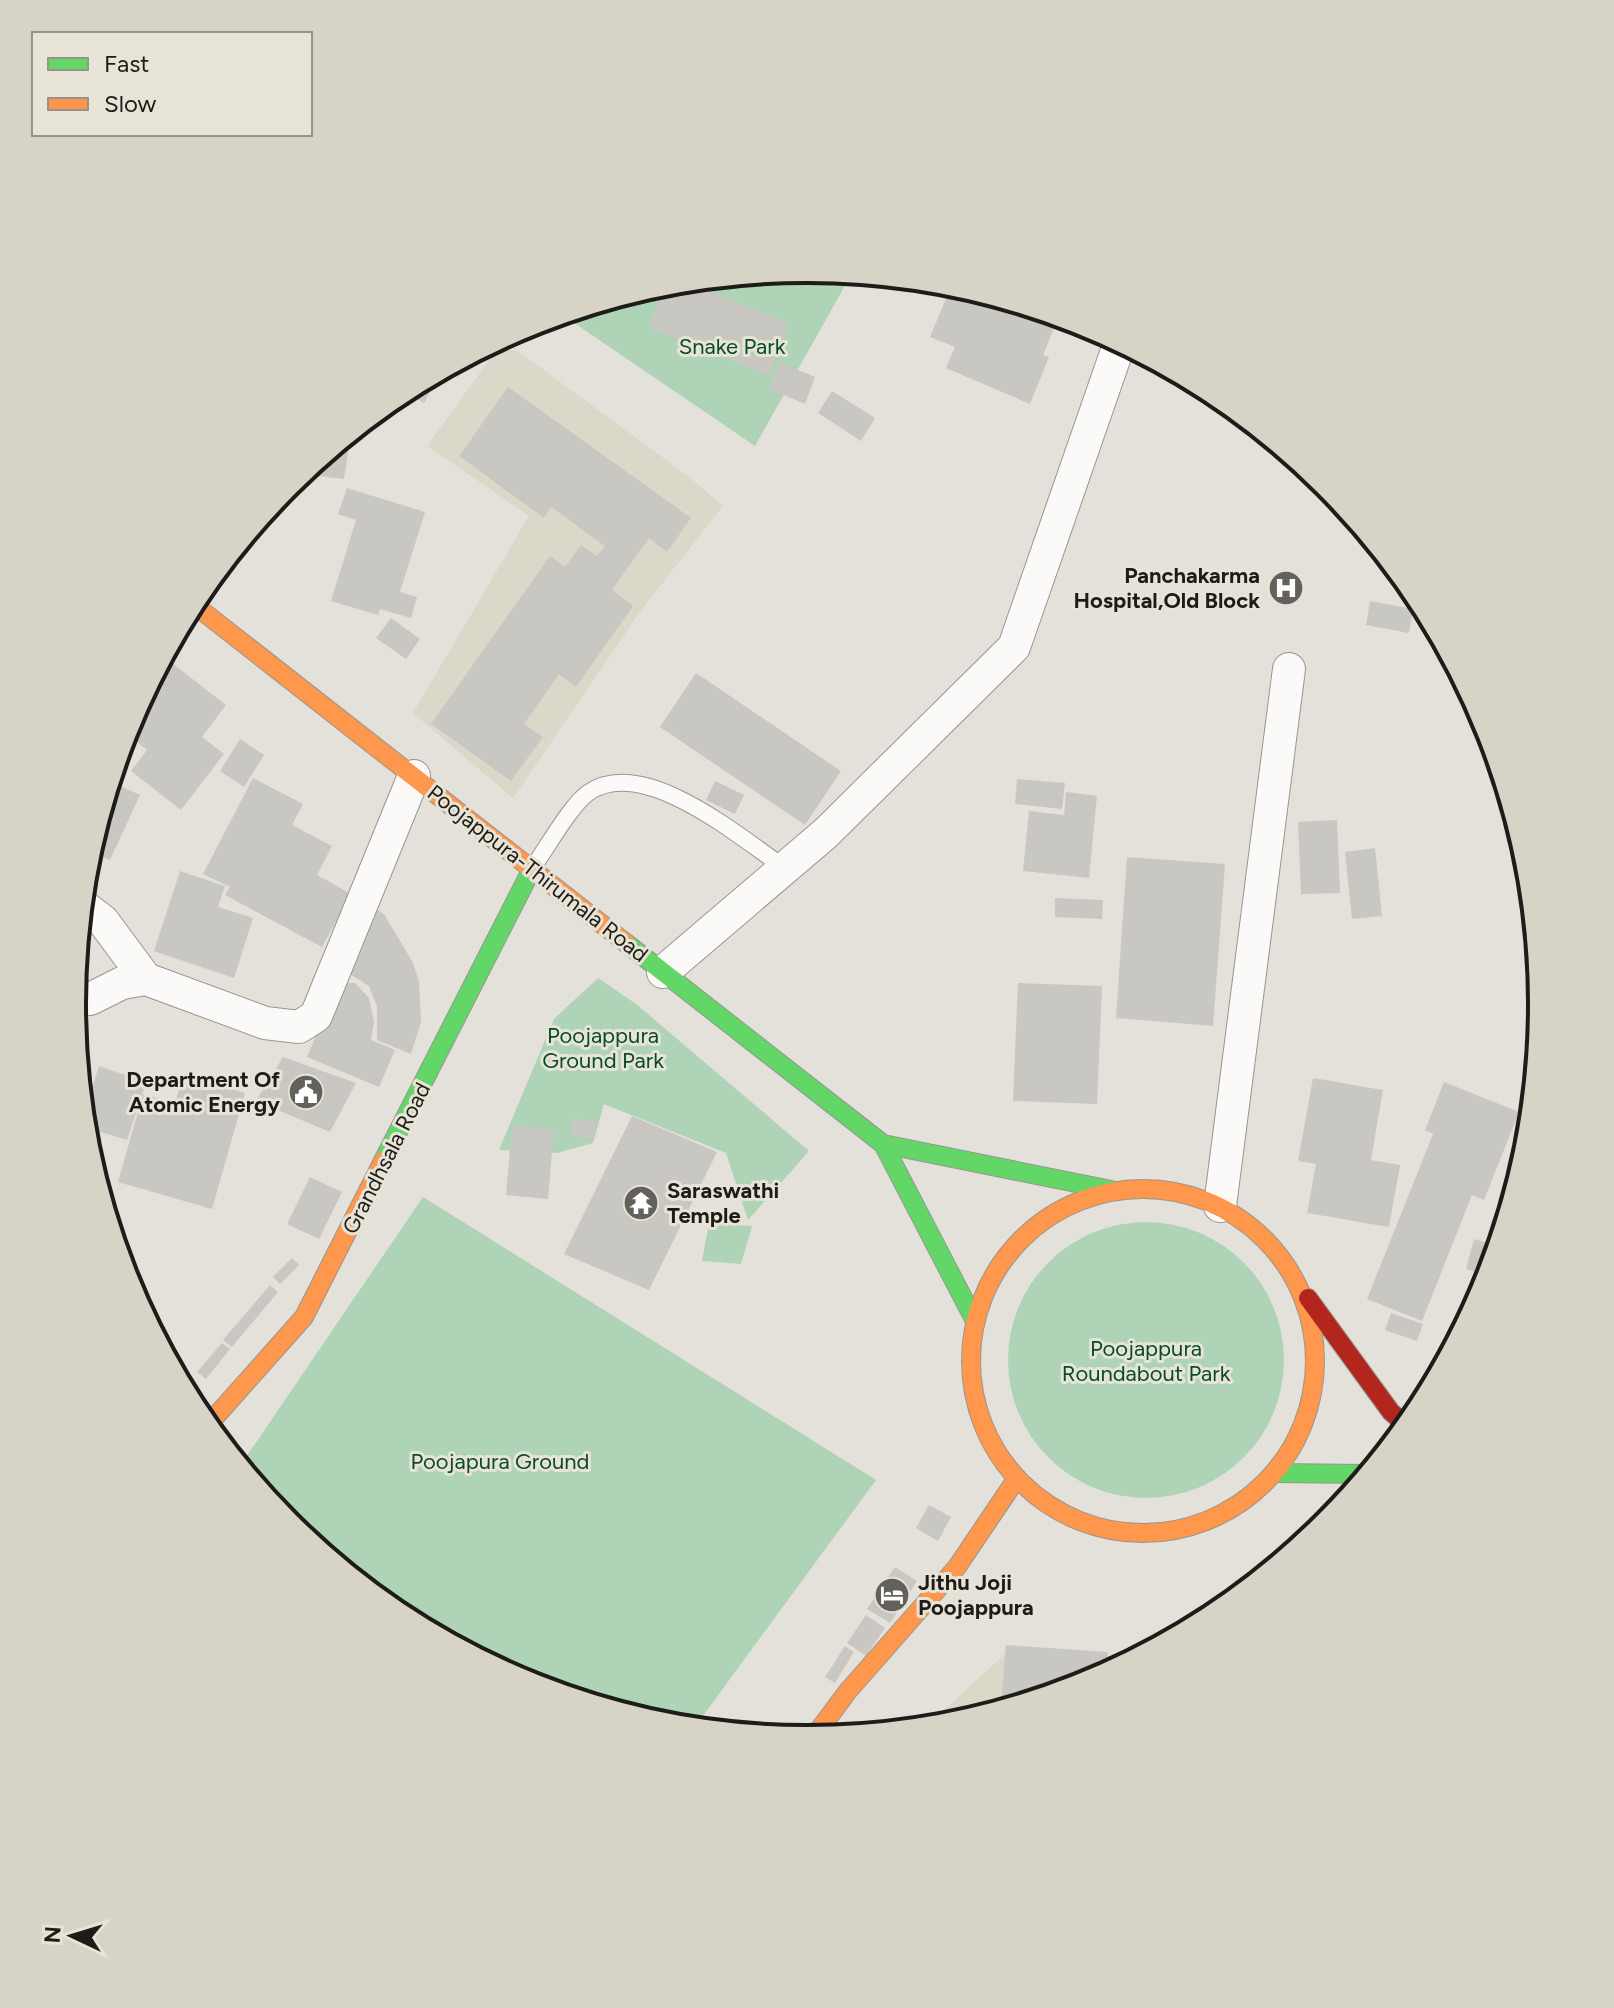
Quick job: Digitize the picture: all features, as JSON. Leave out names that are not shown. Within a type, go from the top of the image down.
[{"type":"main road","name":"Poojappura-Thirumala Road","points":[[203,611],[883,1144]]},
{"type":"main road","name":"Grandhsala Road","points":[[216,1416],[304,1317],[532,869]]},
{"type":"main road","points":[[883,1144],[1111,1190],[1167,1189],[1220,1206],[1265,1238],[1397,1417]]},
{"type":"main road","points":[[883,1144],[975,1321]]},
{"type":"main road","points":[[1111,1190],[1064,1206],[1024,1236],[993,1275],[975,1321],[971,1374],[983,1425],[1017,1478],[1048,1506],[1093,1527],[1143,1535],[1204,1522],[1237,1506],[1275,1473],[1301,1430],[1314,1381],[1313,1331],[1297,1283]]},
{"type":"main road","points":[[1275,1473],[1353,1474]]},
{"type":"main road","points":[[823,1724],[848,1691],[957,1567],[1017,1478]]},
{"type":"street","points":[[663,972],[826,833],[1014,647],[1116,353]]},
{"type":"street","points":[[1220,1206],[1289,669]]},
{"type":"street","points":[[90,999],[122,983],[146,979],[265,1023],[299,1027],[316,1016],[414,776]]},
{"type":"street","points":[[92,912],[103,921],[146,979]]},
{"type":"lane","points":[[532,869],[586,794],[609,782],[641,783],[697,808],[785,868]]},
{"type":"shaded area","points":[[506,349],[518,351],[688,476],[723,506],[642,609],[513,798],[413,713],[529,516],[427,446],[493,355]]},
{"type":"shaded area","points":[[1014,1646],[1066,1676],[994,1700],[941,1712]]},
{"type":"green space","name":"Snake Park","points":[[807,283],[845,285],[755,446],[573,322],[666,297],[713,289]]},
{"type":"green space","name":"Poojappura Ground Park","points":[[598,978],[636,1004],[809,1151],[748,1220],[726,1153],[604,1104],[593,1143],[557,1153],[499,1150],[554,1019]]},
{"type":"green space","name":"Poojapura Ground","points":[[423,1197],[876,1480],[702,1717],[575,1687],[488,1651],[446,1628],[368,1576],[332,1546],[297,1514],[246,1457]]},
{"type":"green space","name":"Poojappura Roundabout Park","points":[[1160,1222],[1211,1238],[1234,1253],[1253,1272],[1274,1307],[1282,1333],[1282,1387],[1274,1413],[1261,1437],[1244,1458],[1223,1475],[1199,1488],[1160,1498],[1132,1498],[1081,1482],[1058,1467],[1039,1448],[1018,1413],[1010,1387],[1008,1346],[1024,1295],[1039,1272],[1058,1253],[1093,1232],[1119,1224]]},
{"type":"green space","points":[[709,1223],[752,1226],[741,1264],[702,1261]]},
{"type":"building","points":[[706,290],[789,323],[769,375],[649,328],[660,298]]},
{"type":"building","points":[[947,297],[1054,327],[1043,355],[1049,357],[1030,404],[946,368],[955,347],[930,337]]},
{"type":"building","points":[[779,362],[815,377],[805,404],[769,389]]},
{"type":"building","points":[[508,387],[691,518],[667,552],[649,538],[612,590],[633,606],[576,687],[559,674],[524,724],[543,737],[511,781],[431,724],[550,556],[565,567],[581,545],[597,556],[605,546],[551,507],[544,518],[459,456]]},
{"type":"building","points":[[432,389],[424,403],[416,399]]},
{"type":"building","points":[[832,391],[875,418],[861,441],[818,413]]},
{"type":"building","points":[[349,448],[344,479],[317,476]]},
{"type":"building","points":[[347,488],[425,512],[400,592],[417,597],[411,618],[380,609],[378,615],[331,601],[356,520],[338,514]]},
{"type":"building","points":[[1370,601],[1409,608],[1412,613],[1409,633],[1366,625]]},
{"type":"building","points":[[391,618],[420,639],[406,659],[376,638]]},
{"type":"building","points":[[172,663],[226,705],[202,737],[224,754],[181,810],[131,771],[147,750],[136,741]]},
{"type":"building","points":[[696,673],[841,771],[805,825],[660,727]]},
{"type":"building","points":[[240,739],[264,755],[244,787],[220,771]]},
{"type":"building","points":[[253,778],[303,804],[292,825],[332,846],[317,875],[351,894],[322,947],[225,895],[230,887],[203,874]]},
{"type":"building","points":[[1017,779],[1065,783],[1062,809],[1015,804]]},
{"type":"building","points":[[715,781],[744,795],[735,814],[706,800]]},
{"type":"building","points":[[120,786],[140,795],[110,860],[102,856]]},
{"type":"building","points":[[1066,792],[1097,796],[1089,878],[1023,871],[1029,811],[1064,815]]},
{"type":"building","points":[[1337,820],[1340,893],[1301,894],[1298,822]]},
{"type":"building","points":[[1375,848],[1382,916],[1352,919],[1345,852]]},
{"type":"building","points":[[1127,857],[1225,864],[1213,1026],[1116,1018]]},
{"type":"building","points":[[180,871],[225,886],[218,907],[253,918],[234,978],[154,951]]},
{"type":"building","points":[[1055,898],[1103,900],[1102,919],[1055,917]]},
{"type":"building","points":[[368,905],[384,914],[412,961],[419,981],[421,1022],[411,1054],[377,1040],[377,1006],[369,986],[342,969]]},
{"type":"building","points":[[338,983],[355,983],[369,998],[374,1022],[371,1040],[395,1050],[379,1087],[307,1057]]},
{"type":"building","points":[[1018,983],[1102,986],[1097,1104],[1013,1101]]},
{"type":"building","name":"Department Of Atomic Energy","points":[[283,1057],[356,1083],[330,1132],[256,1101]]},
{"type":"building","points":[[99,1066],[146,1082],[127,1140],[98,1131],[91,1090]]},
{"type":"building","points":[[184,1075],[245,1093],[212,1209],[118,1182],[143,1094],[175,1103]]},
{"type":"building","points":[[1313,1078],[1383,1090],[1371,1160],[1400,1165],[1389,1227],[1307,1213],[1316,1164],[1298,1161]]},
{"type":"building","points":[[1444,1082],[1519,1112],[1484,1200],[1472,1195],[1422,1321],[1367,1299],[1433,1134],[1425,1130]]},
{"type":"building","name":"Saraswathi Temple","points":[[632,1116],[717,1152],[649,1290],[564,1254]]},
{"type":"building","points":[[573,1118],[596,1121],[594,1139],[570,1135]]},
{"type":"building","points":[[512,1126],[554,1130],[548,1199],[506,1195]]},
{"type":"building","points":[[310,1177],[342,1192],[319,1239],[287,1224]]},
{"type":"building","points":[[1474,1239],[1487,1243],[1476,1272],[1466,1269]]},
{"type":"building","points":[[292,1258],[299,1265],[280,1284],[273,1277]]},
{"type":"building","points":[[270,1285],[278,1292],[232,1347],[223,1340]]},
{"type":"building","points":[[1391,1313],[1423,1324],[1417,1341],[1385,1330]]},
{"type":"building","points":[[222,1343],[230,1349],[206,1379],[197,1372]]},
{"type":"building","points":[[929,1505],[951,1517],[938,1541],[916,1528]]},
{"type":"building","name":"Jithu Joji Poojappura","points":[[895,1567],[917,1581],[890,1623],[867,1609]]},
{"type":"building","points":[[866,1615],[885,1628],[866,1656],[847,1643]]},
{"type":"building","points":[[1006,1645],[1108,1652],[1107,1659],[1083,1670],[1002,1698]]},
{"type":"building","points":[[845,1646],[854,1652],[835,1683],[825,1677]]},
{"type":"traffic: fast","points":[[383,1161],[532,869]]},
{"type":"traffic: fast","points":[[626,943],[883,1144],[975,1321]]},
{"type":"traffic: fast","points":[[883,1144],[1111,1190]]},
{"type":"traffic: fast","points":[[1275,1473],[1353,1474]]},
{"type":"traffic: slow","points":[[203,611],[626,943]]},
{"type":"traffic: slow","points":[[216,1416],[304,1317],[383,1161]]},
{"type":"traffic: slow","points":[[1143,1189],[1176,1193],[1209,1202],[1252,1228],[1276,1252],[1302,1295],[1311,1328],[1315,1361],[1311,1394],[1302,1427],[1276,1470],[1252,1494],[1209,1520],[1176,1529],[1143,1533],[1110,1529],[1077,1520],[1034,1494],[1010,1470],[984,1427],[975,1394],[971,1361],[975,1328],[984,1295],[1010,1252],[1034,1228],[1077,1202],[1110,1193],[1143,1189]]},
{"type":"traffic: slow","points":[[823,1724],[848,1691],[957,1567],[1017,1478]]},
{"type":"traffic: jam","points":[[1308,1298],[1397,1417]]},
{"type":"place","name":"Panchakarma Hospital,Old Block","points":[[1286,588]]},
{"type":"place","name":"Department Of Atomic Energy","points":[[306,1092]]},
{"type":"place","name":"Saraswathi Temple","points":[[641,1203]]},
{"type":"place","name":"Jithu Joji Poojappura","points":[[892,1595]]}]
